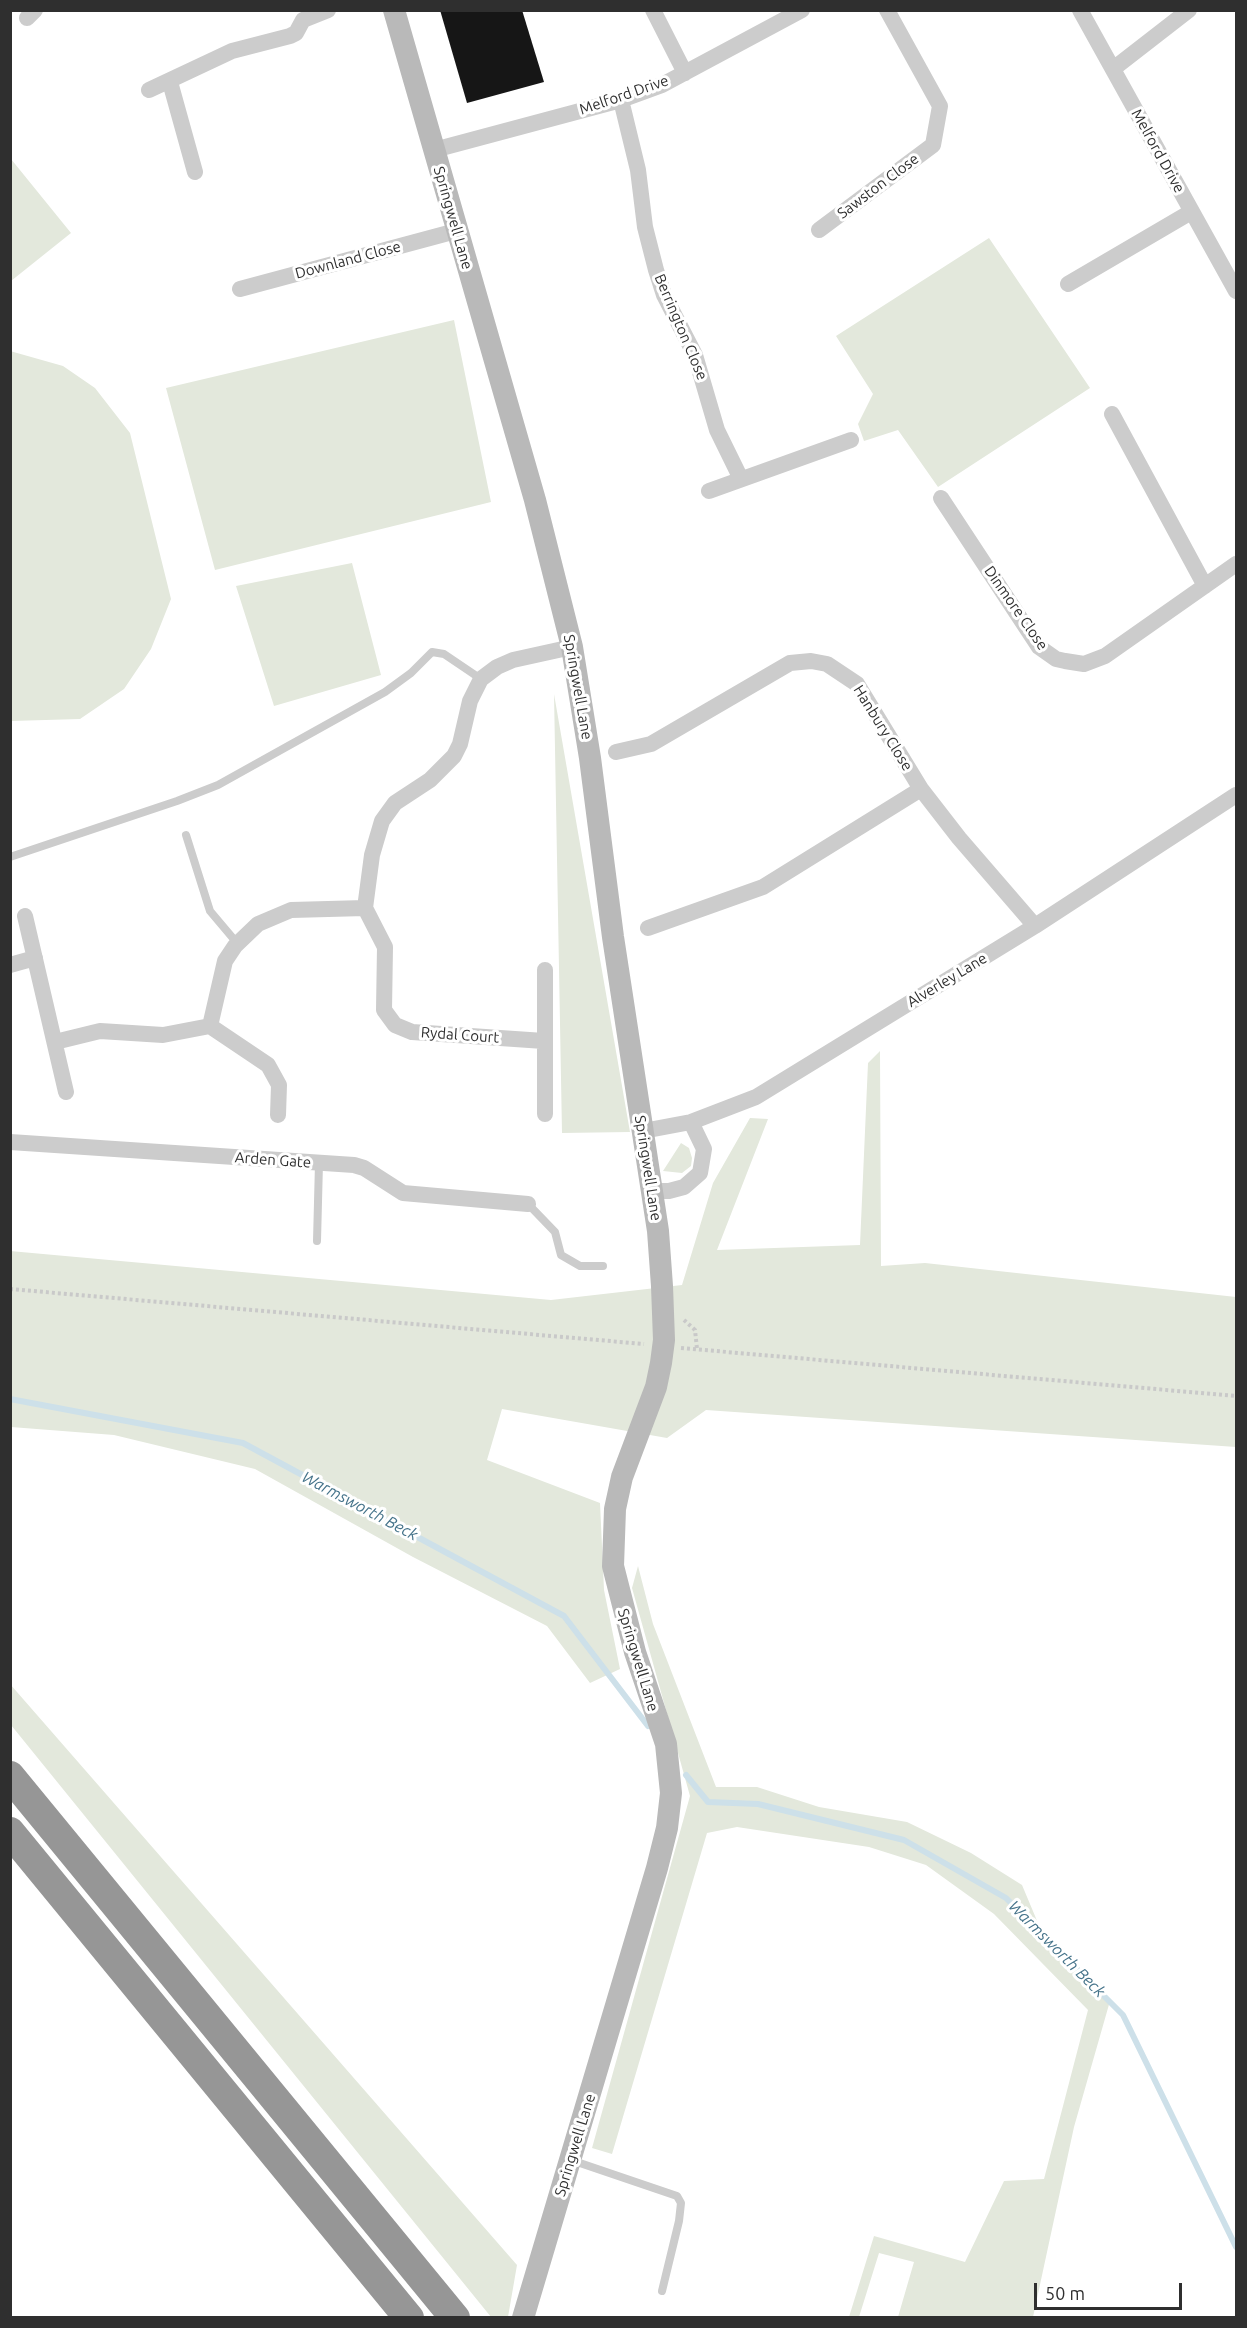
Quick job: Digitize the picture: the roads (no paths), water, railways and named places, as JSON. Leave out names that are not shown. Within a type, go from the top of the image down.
[{"type":"highway","points":[[10,1776],[455,2318]]},
{"type":"highway","points":[[10,1832],[409,2318]]},
{"type":"street","points":[[148,90],[170,82],[232,51],[290,36],[303,20],[328,10]]},
{"type":"street","name":"Springwell Lane","points":[[394,10],[456,231],[536,500],[572,647],[658,1231],[664,1340],[656,1387],[622,1477],[615,1509],[613,1566],[635,1652],[666,1744],[671,1793],[657,1868],[523,2318]]},
{"type":"street","points":[[653,10],[685,73]]},
{"type":"street","name":"Melford Drive","points":[[434,150],[621,100],[685,73],[802,10]]},
{"type":"street","name":"Sawston Close","points":[[819,230],[933,145],[940,106],[887,10]]},
{"type":"street","name":"Melford Drive","points":[[1080,10],[1191,212],[1232,272],[1236,291]]},
{"type":"street","points":[[1113,69],[1189,10]]},
{"type":"street","points":[[170,82],[195,172]]},
{"type":"street","name":"Berrington Close","points":[[621,100],[638,170],[645,227],[656,270],[664,295],[695,355],[717,430],[741,479]]},
{"type":"street","points":[[1068,284],[1191,212]]},
{"type":"street","name":"Downland Close","points":[[240,289],[456,231]]},
{"type":"street","points":[[1113,414],[1205,585]]},
{"type":"street","points":[[709,491],[851,440]]},
{"type":"street","name":"Dinmore Close","points":[[941,498],[1039,647],[1056,659],[1074,663],[1093,662],[1236,564]]},
{"type":"street","points":[[210,1026],[219,977],[225,960],[237,943],[258,924],[291,910],[364,908],[372,855],[382,821],[395,803],[430,780],[454,756],[460,744],[470,700],[481,680],[497,667],[513,660],[572,647]]},
{"type":"street","name":"Hanbury Close","points":[[616,752],[651,744],[790,663],[811,661],[827,664],[857,684],[921,789],[959,838],[1035,926]]},
{"type":"street","points":[[648,928],[764,887],[921,789]]},
{"type":"street","name":"Alverley Lane","points":[[643,1131],[691,1122],[756,1097],[1035,926],[1236,795]]},
{"type":"street","name":"Rydal Court","points":[[364,908],[385,947],[384,1010],[395,1025],[412,1032],[544,1041]]},
{"type":"street","points":[[25,916],[66,1092]]},
{"type":"street","points":[[10,965],[35,958]]},
{"type":"street","points":[[544,1114],[545,970]]},
{"type":"street","points":[[55,1042],[100,1031],[163,1035],[210,1026],[268,1065],[279,1085],[278,1115]]},
{"type":"street","points":[[652,1191],[669,1191],[684,1187],[700,1173],[704,1149],[691,1122]]},
{"type":"street","name":"Arden Gate","points":[[10,1143],[319,1163],[364,1168],[395,1190],[414,1196],[528,1204]]},
{"type":"lane","points":[[10,857],[177,801],[218,784],[385,692],[432,652],[444,654],[481,680]]},
{"type":"lane","points":[[186,835],[210,911],[237,943]]},
{"type":"lane","points":[[317,1241],[319,1163]]},
{"type":"lane","points":[[528,1204],[555,1232],[561,1256],[580,1266],[603,1266]]},
{"type":"lane","points":[[570,2160],[677,2196],[681,2203],[679,2221],[662,2291]]},
{"type":"waterway","name":"Warmsworth Beck","points":[[10,1399],[243,1443],[564,1616],[648,1726]]},
{"type":"waterway","name":"Warmsworth Beck","points":[[686,1775],[708,1802],[758,1804],[904,1840],[1006,1898],[1123,2015],[1236,2247]]}]
